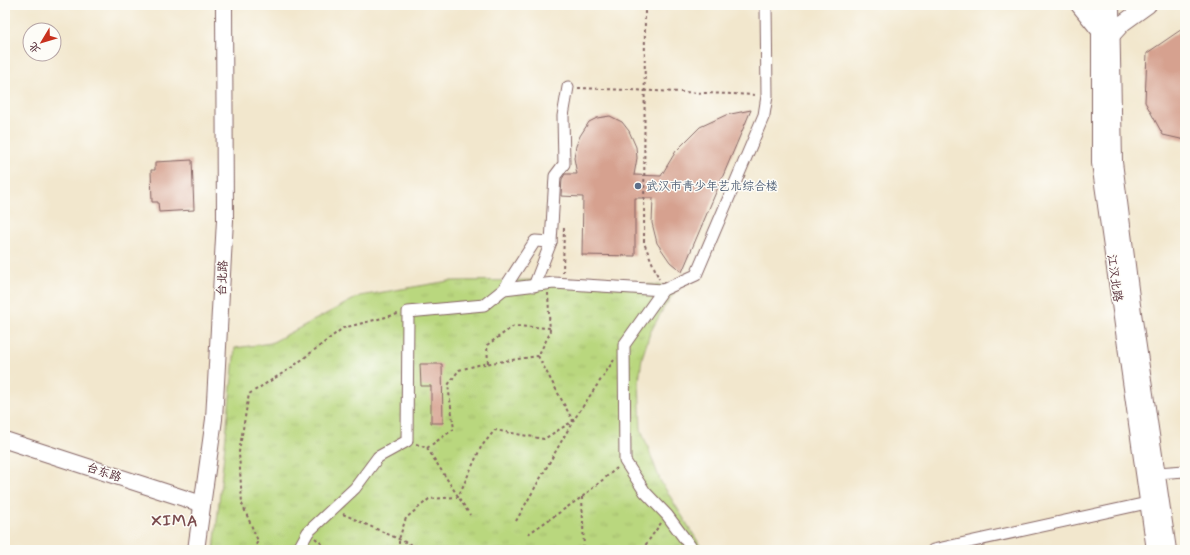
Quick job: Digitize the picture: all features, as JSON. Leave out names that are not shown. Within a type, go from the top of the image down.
[{"type":"main road","name":"台北路","points":[[196,550],[214,419],[226,220],[224,5]]},
{"type":"main road","points":[[1080,5],[1106,33],[1148,5]]},
{"type":"main road","name":"江汉北路","points":[[1100,5],[1106,33],[1114,162],[1133,313],[1157,473],[1154,503],[1155,550]]},
{"type":"main road","name":"江汉北路","points":[[1111,5],[1106,33],[1100,163],[1154,503],[1168,550]]},
{"type":"main road","name":"台东路","points":[[5,440],[202,504]]},
{"type":"street","points":[[504,289],[548,284],[663,290],[696,275],[761,125],[767,96],[766,5]]},
{"type":"street","points":[[534,286],[551,242],[555,176],[564,164],[563,116],[568,87]]},
{"type":"street","points":[[298,550],[308,532],[354,488],[378,457],[406,441],[408,312],[484,305],[504,289],[534,241],[551,242]]},
{"type":"street","points":[[663,290],[624,346],[625,461],[645,492],[667,515],[693,550]]},
{"type":"street","points":[[1157,473],[1185,471]]},
{"type":"street","points":[[933,550],[1154,503]]},
{"type":"path","points":[[645,5],[644,243],[663,290]]},
{"type":"path","points":[[568,87],[767,96]]},
{"type":"path","points":[[538,356],[550,333],[548,284]]},
{"type":"path","points":[[253,550],[258,542],[242,504],[239,452],[250,394],[290,368],[343,328],[408,312]]},
{"type":"path","points":[[488,363],[487,345],[514,326],[550,328]]},
{"type":"path","points":[[516,521],[573,421],[624,346]]},
{"type":"path","points":[[427,448],[454,429],[448,385],[459,370],[488,363],[538,356]]},
{"type":"path","points":[[538,356],[573,421]]},
{"type":"path","points":[[458,497],[481,447],[495,430],[544,439],[573,421]]},
{"type":"path","points":[[406,441],[427,448],[470,515]]},
{"type":"path","points":[[528,534],[582,497],[625,461]]},
{"type":"path","points":[[399,550],[399,539],[406,518],[429,499],[458,497]]},
{"type":"path","points":[[582,497],[584,550]]},
{"type":"path","points":[[333,509],[423,550]]},
{"type":"path","points":[[642,550],[667,515]]},
{"type":"path","points":[[308,532],[330,550]]},
{"type":"green space","points":[[549,280],[679,286],[663,309],[650,333],[642,358],[639,381],[641,429],[660,480],[703,550],[214,550],[235,348],[271,343],[360,296],[449,281]]},
{"type":"building","points":[[1185,27],[1185,140],[1163,135],[1145,102],[1147,53]]},
{"type":"building","name":"武汉市青少年艺术综合楼","points":[[751,110],[682,272],[670,262],[657,243],[652,223],[653,198],[635,198],[635,256],[582,255],[583,197],[561,196],[562,179],[565,174],[577,174],[574,158],[576,146],[580,136],[589,122],[597,118],[610,116],[622,122],[629,131],[636,147],[637,158],[634,175],[661,176],[676,151],[700,127],[726,115]]},
{"type":"building","points":[[192,160],[194,210],[159,212],[158,202],[152,202],[151,170],[155,170],[155,162]]},
{"type":"building","points":[[420,364],[442,364],[443,423],[431,423],[431,386],[421,386]]},
{"type":"place","name":"武汉市青少年艺术综合楼","points":[[638,186]]},
{"type":"district","name":"XIMA","points":[[175,520]]}]
